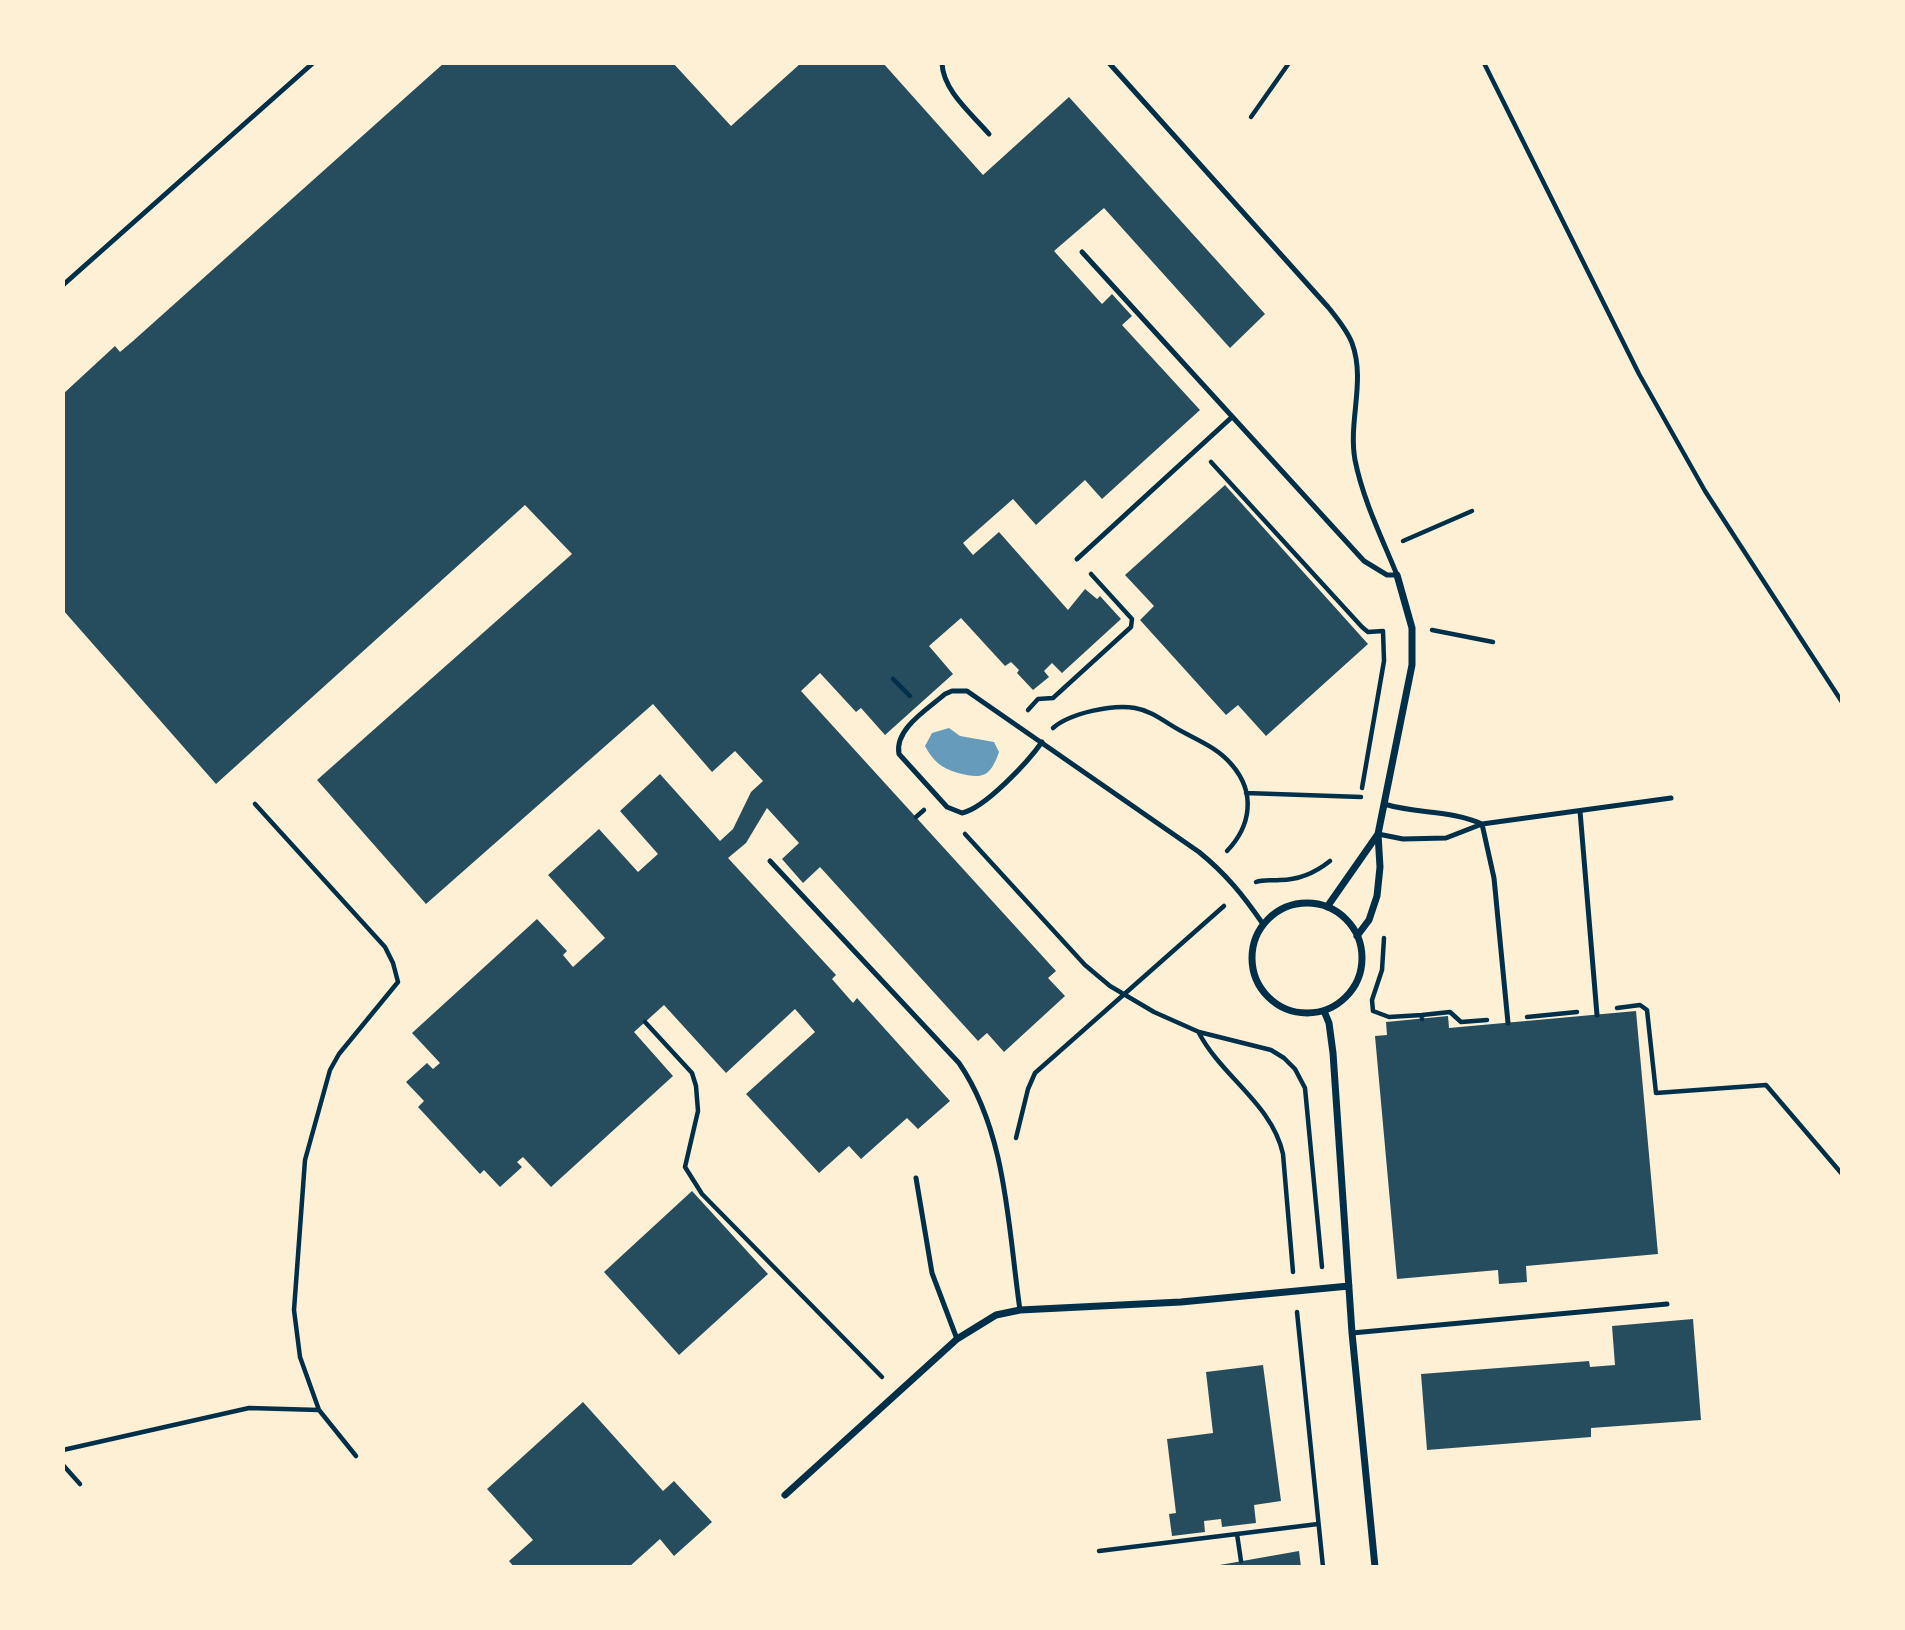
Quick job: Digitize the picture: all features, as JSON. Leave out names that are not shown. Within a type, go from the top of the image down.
[{"type":"street","points":[[1357,936],[1369,920],[1377,896],[1380,867],[1378,834],[1412,665],[1412,628],[1398,575]]},
{"type":"street","points":[[1327,907],[1378,834]]},
{"type":"street","points":[[1310,903],[1327,907],[1345,918],[1357,936],[1362,954],[1357,981],[1341,1002],[1324,1011],[1290,1011],[1274,1003],[1262,990],[1254,974],[1252,957],[1255,939],[1263,924],[1276,912],[1292,905],[1310,903]]},
{"type":"street","points":[[1324,1011],[1333,1053],[1352,1333],[1375,1567]]},
{"type":"street","points":[[785,1495],[957,1339],[996,1315],[1020,1310],[1181,1303],[1349,1286]]},
{"type":"lane","points":[[63,285],[313,63]]},
{"type":"lane","points":[[942,63],[942,71],[948,85],[989,134]]},
{"type":"lane","points":[[1082,251],[1364,561],[1387,575],[1398,575],[1359,479],[1354,435],[1359,371],[1351,340],[1328,307],[1109,63]]},
{"type":"lane","points":[[1077,559],[1232,417]]},
{"type":"lane","points":[[1042,742],[1027,762],[977,807],[962,813],[947,807],[899,754],[899,739],[925,712],[945,694],[967,691],[1042,742],[1214,864],[1241,892],[1263,924]]},
{"type":"lane","points":[[1378,834],[1403,839],[1435,840],[1459,835],[1482,824],[1671,798]]},
{"type":"lane","points":[[1384,804],[1409,811],[1454,814],[1482,824]]},
{"type":"lane","points":[[1580,811],[1597,1012]]},
{"type":"lane","points":[[1482,824],[1494,878],[1507,1021]]},
{"type":"lane","points":[[771,861],[959,1063],[973,1083],[983,1103],[998,1154],[1020,1310]]},
{"type":"lane","points":[[916,1178],[932,1273],[957,1339]]},
{"type":"lane","points":[[1352,1333],[1667,1304]]},
{"type":"path","points":[[1251,117],[1289,63]]},
{"type":"path","points":[[1484,63],[1639,374],[1705,491],[1842,702]]},
{"type":"path","points":[[1198,447],[1362,627],[1368,632],[1383,631],[1384,661],[1359,805]]},
{"type":"path","points":[[1386,548],[1472,511]]},
{"type":"path","points":[[1015,724],[1038,699],[1053,698],[1131,627],[1132,619],[1077,559]]},
{"type":"path","points":[[1412,628],[1493,642]]},
{"type":"path","points":[[1042,742],[1059,723],[1072,717],[1122,707],[1137,708],[1153,714],[1204,742],[1231,764],[1246,793],[1246,822],[1242,833],[1214,864]]},
{"type":"path","points":[[1246,793],[1361,797]]},
{"type":"path","points":[[255,804],[385,947],[393,962],[398,982],[339,1054],[330,1070],[305,1160],[294,1310],[300,1357],[319,1410],[356,1456]]},
{"type":"path","points":[[962,813],[960,822],[968,839],[1085,965],[1122,994],[1176,1023],[1199,1032],[1270,1050],[1284,1058],[1302,1080],[1305,1088],[1324,1289]]},
{"type":"path","points":[[998,1154],[1016,1139],[1028,1089],[1035,1073],[1122,994],[1241,892],[1261,880],[1286,880],[1307,875],[1334,856]]},
{"type":"path","points":[[1385,928],[1382,970],[1372,1000],[1373,1011],[1389,1017],[1422,1017],[1450,1012],[1461,1022],[1507,1021],[1640,1005],[1647,1010],[1656,1093],[1766,1085],[1842,1174]]},
{"type":"path","points":[[645,1022],[692,1073],[698,1111],[685,1167],[702,1194],[897,1392]]},
{"type":"path","points":[[1199,1032],[1210,1051],[1264,1113],[1279,1135],[1323,1567]]},
{"type":"path","points":[[63,1450],[250,1408],[319,1410]]},
{"type":"path","points":[[63,1465],[80,1484]]},
{"type":"path","points":[[1099,1551],[1318,1524]]},
{"type":"path","points":[[1237,1534],[1241,1561]]},
{"type":"water","points":[[949,728],[960,736],[994,742],[999,752],[988,772],[979,776],[966,775],[947,769],[934,760],[925,746],[932,733]]},
{"type":"building","points":[[444,63],[673,63],[731,126],[801,63],[883,63],[983,175],[1069,97],[1265,314],[1230,348],[1104,208],[1054,251],[1102,304],[1112,294],[1132,316],[1122,325],[1200,410],[1102,499],[1085,480],[1036,525],[1013,499],[963,543],[973,555],[999,532],[1068,610],[1085,589],[1097,599],[1100,596],[1121,619],[1062,673],[1052,663],[1044,671],[1049,677],[1033,690],[1011,662],[1005,666],[961,618],[929,646],[953,674],[885,735],[861,708],[856,712],[820,673],[801,691],[1056,971],[1048,978],[1065,996],[1004,1052],[987,1033],[978,1041],[820,867],[803,883],[782,859],[799,843],[767,808],[746,843],[728,858],[836,975],[832,979],[853,1003],[857,998],[950,1101],[918,1129],[907,1118],[861,1159],[849,1146],[819,1173],[746,1094],[815,1032],[795,1009],[726,1073],[664,1005],[634,1032],[673,1076],[551,1187],[523,1157],[517,1162],[522,1167],[500,1187],[484,1170],[480,1174],[418,1107],[424,1101],[406,1082],[427,1063],[433,1069],[440,1063],[412,1033],[537,919],[567,951],[563,955],[573,967],[605,938],[548,875],[599,829],[638,872],[658,854],[620,811],[660,774],[720,841],[733,829],[751,792],[763,781],[735,751],[712,772],[653,704],[426,904],[317,780],[572,554],[525,505],[216,784],[63,610],[63,394],[115,346],[120,352],[133,341]]},
{"type":"building","points":[[1225,485],[1368,644],[1266,736],[1238,705],[1226,715],[1140,620],[1154,606],[1125,575]]},
{"type":"building","points":[[1636,1011],[1658,1254],[1526,1266],[1527,1282],[1499,1284],[1498,1270],[1397,1279],[1375,1036],[1387,1035],[1386,1022],[1448,1016],[1449,1028]]},
{"type":"building","points":[[692,1191],[768,1274],[679,1355],[604,1272]]},
{"type":"building","points":[[1693,1319],[1701,1420],[1591,1428],[1591,1437],[1427,1450],[1421,1374],[1589,1361],[1590,1367],[1615,1365],[1612,1326]]},
{"type":"building","points":[[1263,1365],[1281,1501],[1254,1505],[1256,1523],[1222,1527],[1221,1519],[1204,1521],[1205,1532],[1172,1536],[1169,1514],[1176,1513],[1167,1439],[1213,1433],[1206,1372]]},
{"type":"building","points":[[583,1402],[663,1491],[674,1481],[712,1522],[674,1556],[660,1539],[629,1567],[514,1567],[509,1561],[533,1540],[487,1489]]},
{"type":"building","points":[[1299,1551],[1301,1567],[1214,1567],[1214,1566]]}]
